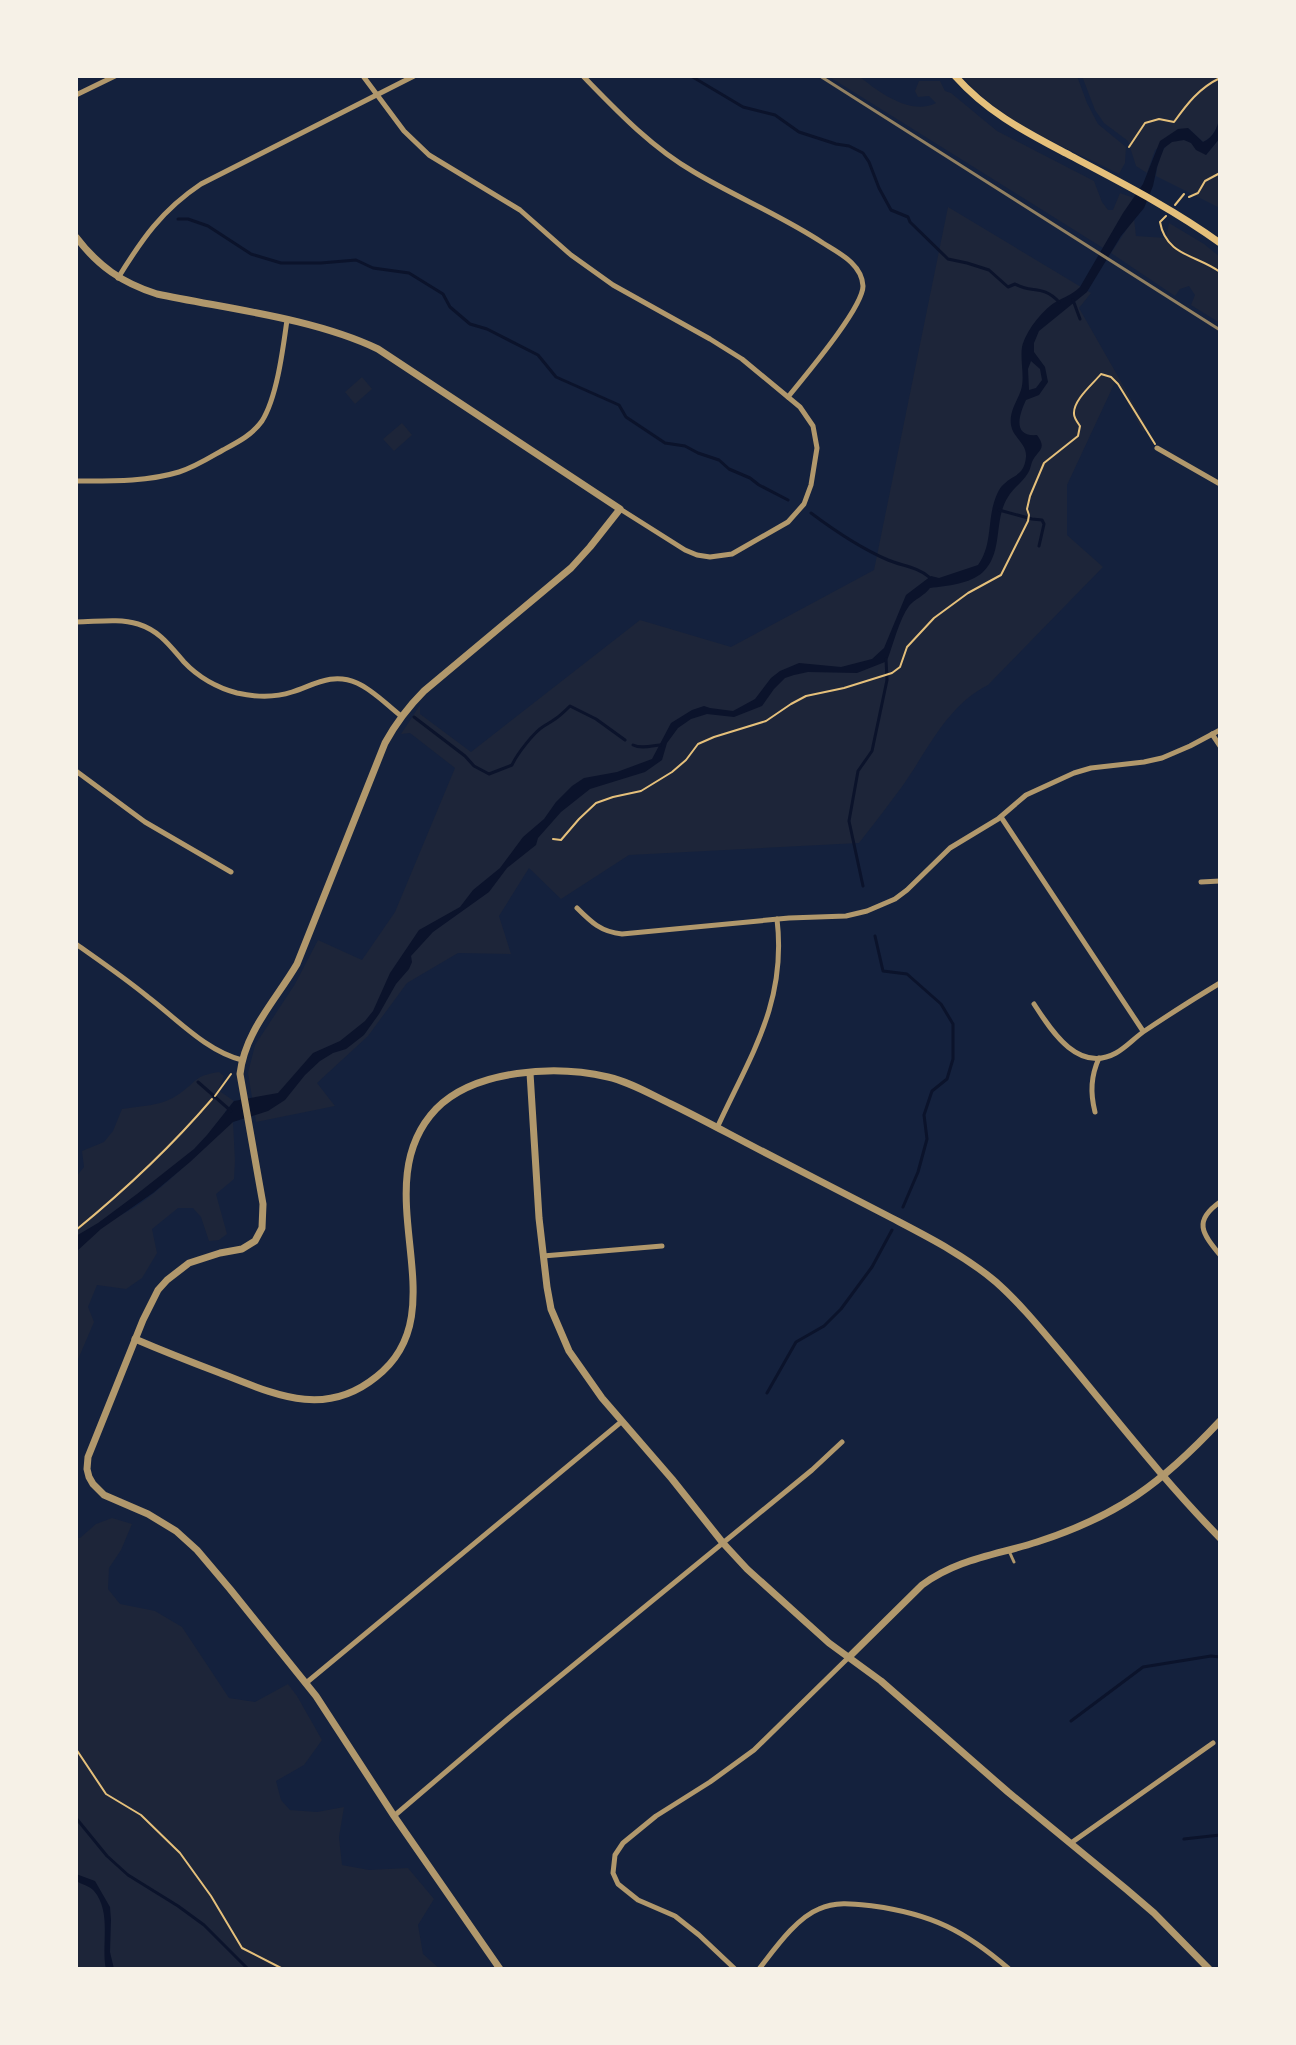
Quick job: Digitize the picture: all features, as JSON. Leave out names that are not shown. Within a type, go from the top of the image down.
[{"type":"main road","points":[[955,76],[996,114],[1150,198],[1220,243]]},
{"type":"street","points":[[76,95],[115,76]]},
{"type":"street","points":[[76,237],[93,258],[118,278],[140,289],[338,332],[378,349],[620,509],[697,555],[721,556],[740,550],[798,513],[809,494],[817,448],[808,417],[788,397],[728,350],[591,271],[510,202],[429,155],[404,131],[363,76]]},
{"type":"street","points":[[118,278],[156,222],[201,184],[414,76]]},
{"type":"street","points":[[583,76],[625,119],[669,156],[819,241],[844,257],[859,272],[863,285],[860,299],[788,397]]},
{"type":"street","points":[[76,481],[140,479],[169,474],[200,463],[247,437],[261,422],[270,405],[287,320]]},
{"type":"street","points":[[1157,448],[1220,484]]},
{"type":"street","points":[[500,1969],[306,1683],[187,1540],[161,1521],[104,1495],[93,1484],[89,1477],[88,1457],[158,1290],[177,1271],[201,1258],[249,1246],[260,1233],[263,1204],[241,1076],[242,1060],[250,1035],[297,964],[385,743],[401,716],[424,691],[571,568],[620,509]]},
{"type":"street","points":[[76,622],[124,621],[147,627],[165,639],[197,674],[237,693],[280,695],[324,680],[341,679],[368,689],[401,716]]},
{"type":"street","points":[[577,908],[603,930],[622,934],[777,919],[846,916],[867,911],[907,890],[950,848],[1001,817],[1026,795],[1091,768],[1162,758],[1220,730]]},
{"type":"street","points":[[1212,734],[1220,746]]},
{"type":"street","points":[[76,771],[145,822],[231,872]]},
{"type":"street","points":[[1001,817],[1143,1031]]},
{"type":"street","points":[[1201,882],[1220,881]]},
{"type":"street","points":[[717,1128],[753,1056],[768,1014],[778,967],[777,919]]},
{"type":"street","points":[[76,944],[213,1048],[242,1060]]},
{"type":"street","points":[[1034,1004],[1063,1043],[1080,1054],[1099,1058],[1117,1052],[1143,1031],[1220,983]]},
{"type":"street","points":[[1095,1112],[1091,1091],[1099,1058]]},
{"type":"street","points":[[135,1339],[291,1399],[333,1398],[361,1387],[384,1371],[400,1351],[410,1326],[413,1281],[406,1188],[411,1152],[420,1131],[438,1107],[464,1088],[495,1078],[573,1072],[613,1078],[717,1128],[974,1264],[1032,1318],[1164,1477],[1220,1538]]},
{"type":"street","points":[[530,1073],[543,1256],[551,1309],[562,1338],[582,1372],[747,1569],[817,1632],[912,1707],[1008,1792],[1154,1913],[1209,1969]]},
{"type":"street","points":[[1220,1202],[1207,1212],[1202,1224],[1205,1236],[1220,1255]]},
{"type":"street","points":[[543,1256],[662,1246]]},
{"type":"street","points":[[735,1969],[675,1916],[638,1900],[618,1884],[613,1873],[615,1855],[623,1843],[656,1816],[754,1750],[935,1575],[972,1559],[1059,1535],[1129,1501],[1164,1477],[1220,1421]]},
{"type":"street","points":[[306,1683],[621,1422]]},
{"type":"street","points":[[394,1816],[842,1442]]},
{"type":"street","points":[[1071,1843],[1213,1743]]},
{"type":"street","points":[[759,1969],[809,1914],[819,1908],[841,1904],[887,1908],[934,1919],[971,1939],[1009,1969]]},
{"type":"lane","points":[[1009,1549],[1014,1562]]},
{"type":"path","points":[[1129,147],[1145,123],[1159,119],[1174,122],[1191,99],[1220,78]]},
{"type":"path","points":[[1189,197],[1198,193],[1205,181],[1220,173]]},
{"type":"path","points":[[1184,194],[1160,222],[1162,233],[1171,246],[1220,272]]},
{"type":"path","points":[[553,839],[561,840],[596,803],[641,791],[672,772],[698,744],[766,721],[806,696],[888,675],[900,667],[907,647],[934,618],[968,593],[998,578],[1028,521],[1030,496],[1045,462],[1078,436],[1080,426],[1074,417],[1075,407],[1101,374],[1111,377],[1118,384],[1157,448]]},
{"type":"path","points":[[76,1230],[155,1161],[231,1074],[241,1076]]},
{"type":"path","points":[[76,1749],[106,1794],[141,1815],[180,1853],[211,1896],[242,1948],[283,1969]]},
{"type":"shaded area","points":[[828,76],[859,76],[885,95],[916,107],[936,103],[929,96],[918,97],[915,91],[919,81],[940,81],[945,91],[997,131],[1094,181],[1108,210],[1113,210],[1120,193],[1134,198],[1103,248]]},
{"type":"shaded area","points":[[962,76],[1077,76],[1098,124],[1126,147],[1125,163],[1119,174],[1015,121],[978,93]]},
{"type":"shaded area","points":[[1082,76],[1220,76],[1218,122],[1210,137],[1203,142],[1188,128],[1155,150],[1147,173],[1136,166],[1128,141],[1104,123],[1095,110]]},
{"type":"shaded area","points":[[1220,117],[1220,138],[1206,155],[1184,140],[1172,142],[1164,148],[1144,208],[1121,236],[1087,292],[1039,331],[1034,352],[1045,367],[1048,382],[1039,395],[1026,400],[1020,424],[1024,432],[1037,435],[1042,447],[1026,476],[1003,506],[994,555],[983,572],[965,582],[930,588],[911,604],[902,618],[885,662],[857,673],[808,672],[785,678],[762,706],[734,717],[707,714],[691,719],[678,728],[667,743],[662,760],[645,772],[590,789],[561,812],[538,838],[536,845],[507,868],[489,892],[433,932],[411,956],[409,969],[364,1035],[346,1049],[320,1061],[285,1100],[268,1111],[233,1122],[153,1193],[101,1229],[76,1252],[76,1236],[98,1223],[194,1149],[234,1101],[278,1093],[313,1053],[340,1041],[365,1021],[373,1011],[390,973],[419,930],[460,907],[473,890],[500,868],[523,837],[544,819],[572,786],[584,778],[617,772],[652,759],[671,723],[704,706],[733,711],[755,699],[780,671],[799,663],[841,667],[872,659],[884,648],[906,595],[931,576],[939,578],[978,565],[987,544],[997,494],[1025,463],[1024,448],[1012,430],[1011,420],[1022,385],[1022,347],[1027,335],[1049,307],[1080,287],[1143,184],[1160,141],[1178,129],[1188,128],[1203,142],[1212,135]],"holes":[[[1031,361],[1040,369],[1042,380],[1036,388],[1029,390],[1028,369]]]},
{"type":"shaded area","points":[[1220,138],[1220,208],[1156,176],[1160,157],[1171,142],[1187,141],[1206,155]]},
{"type":"shaded area","points":[[948,207],[1091,293],[1079,308],[1148,429],[1143,432],[1116,380],[1067,485],[1067,535],[1103,567],[988,685],[973,694],[949,717],[859,843],[629,855],[561,899],[529,868],[499,916],[511,954],[458,953],[407,983],[368,1036],[317,1083],[335,1106],[256,1122],[248,1073],[255,1045],[295,984],[318,940],[362,960],[395,912],[455,768],[410,733],[401,734],[420,705],[420,714],[471,752],[640,620],[731,647],[874,570]]},
{"type":"shaded area","points":[[1134,218],[1136,236],[1166,238],[1169,223],[1220,257],[1220,323],[1191,305],[1195,295],[1189,286],[1180,289],[1175,296],[1111,253]]},
{"type":"shaded area","points":[[362,377],[372,389],[355,404],[345,392]]},
{"type":"shaded area","points":[[402,423],[412,435],[394,451],[383,439]]},
{"type":"shaded area","points":[[219,1072],[224,1076],[218,1090],[234,1101],[226,1114],[192,1154],[117,1217],[148,1198],[233,1122],[234,1179],[216,1194],[227,1234],[219,1240],[209,1241],[201,1217],[193,1208],[178,1208],[152,1229],[157,1253],[142,1278],[126,1289],[97,1285],[88,1307],[94,1322],[76,1364],[76,1252],[83,1244],[76,1247],[76,1177],[84,1167],[82,1151],[104,1142],[113,1131],[122,1109],[166,1101],[200,1077]]},
{"type":"shaded area","points":[[112,1518],[132,1524],[109,1568],[108,1589],[120,1604],[155,1611],[182,1627],[229,1698],[255,1702],[288,1684],[322,1740],[304,1765],[276,1781],[281,1800],[290,1810],[317,1812],[344,1807],[339,1837],[342,1865],[369,1870],[408,1868],[434,1899],[418,1925],[423,1954],[440,1969],[76,1969],[76,1537],[80,1538],[96,1524]]},
{"type":"shaded area","points":[[76,1874],[95,1881],[110,1907],[110,1952],[114,1969],[106,1969],[103,1909],[99,1899],[92,1889],[76,1881]]},
{"type":"waterway","points":[[691,76],[743,107],[775,115],[799,132],[863,153],[891,210],[908,217],[948,259],[989,270],[1008,287],[1015,284],[1042,291],[1059,302]]},
{"type":"waterway","points":[[178,219],[208,226],[251,254],[281,263],[356,260],[373,268],[409,273],[443,294],[450,307],[470,324],[487,329],[538,355],[556,377],[619,405],[626,417],[665,443],[685,446],[719,460],[729,469],[788,500]]},
{"type":"waterway","points":[[1073,300],[1080,319]]},
{"type":"waterway","points":[[999,510],[1042,520],[1044,524],[1039,546]]},
{"type":"waterway","points":[[811,513],[868,550],[929,577]]},
{"type":"waterway","points":[[863,886],[849,821],[858,771],[872,751],[887,680],[886,659]]},
{"type":"waterway","points":[[414,717],[474,766],[489,774],[512,765],[535,733],[570,706],[596,719],[625,740]]},
{"type":"waterway","points":[[633,745],[660,745]]},
{"type":"waterway","points":[[875,936],[883,971],[907,974],[941,1004],[953,1024],[953,1059],[947,1079],[932,1091],[924,1115],[927,1139],[918,1172],[903,1207]]},
{"type":"waterway","points":[[198,1082],[231,1111]]},
{"type":"waterway","points":[[767,1393],[796,1342],[824,1326],[841,1309],[872,1267],[892,1230]]},
{"type":"waterway","points":[[1071,1721],[1143,1667],[1220,1657]]},
{"type":"waterway","points":[[76,1818],[107,1856],[128,1875],[204,1925],[248,1969]]},
{"type":"waterway","points":[[1184,1839],[1220,1835]]},
{"type":"railway","points":[[820,76],[1220,330]]}]
